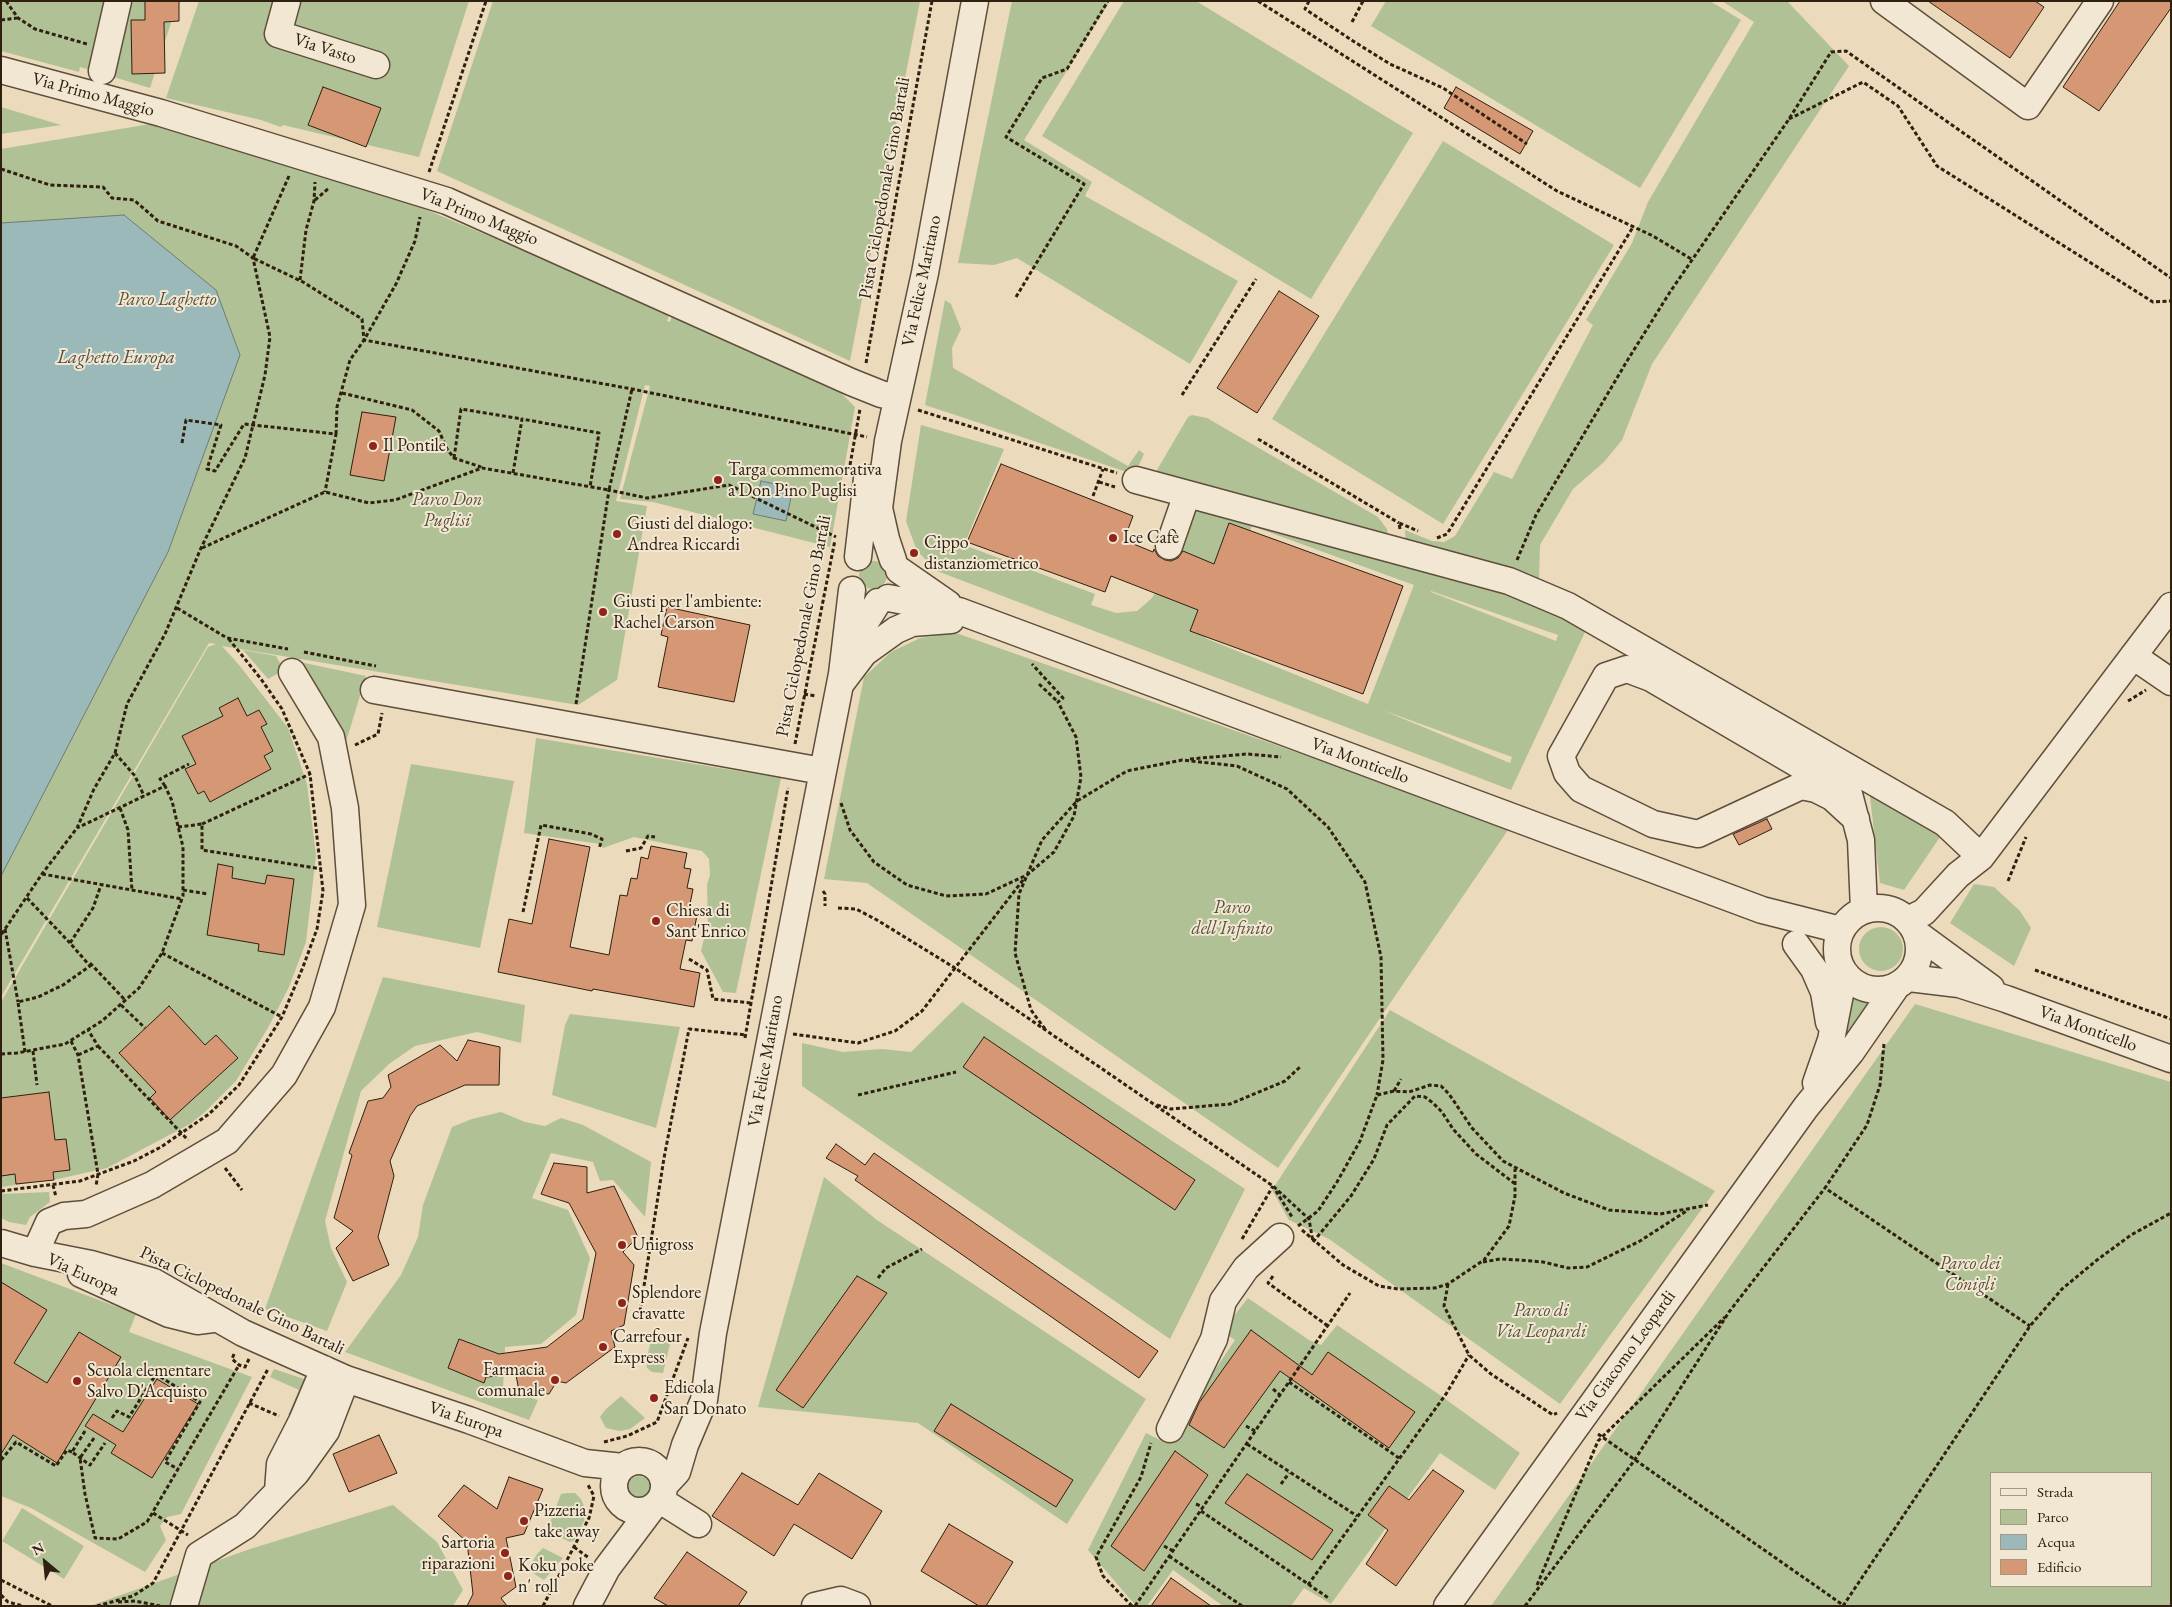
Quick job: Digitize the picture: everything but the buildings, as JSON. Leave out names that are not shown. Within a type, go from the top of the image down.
[{"type":"street","points":[[104,59],[118,1]]},
{"type":"street","name":"Via Vasto","points":[[287,1],[278,34],[376,65]]},
{"type":"street","name":"Via Felice Maritano","points":[[896,565],[886,539],[880,508],[888,441],[889,402],[908,268],[958,1]]},
{"type":"street","name":"Via Felice Maritano","points":[[858,558],[862,509],[932,236],[975,1]]},
{"type":"street","points":[[1884,1],[2028,106],[2100,1]]},
{"type":"street","name":"Via Primo Maggio","points":[[1,70],[161,114],[448,201],[889,402]]},
{"type":"street","points":[[1136,480],[1508,581],[1568,606],[1945,823],[1981,857]]},
{"type":"street","points":[[1170,546],[1186,494]]},
{"type":"street","points":[[870,552],[883,553],[896,565],[899,581],[896,591],[883,600],[868,602],[852,590],[849,572],[858,558],[870,552]]},
{"type":"street","name":"Via Monticello","points":[[896,565],[959,611],[1022,646],[1762,910],[1841,930]]},
{"type":"street","name":"Via Felice Maritano","points":[[610,1564],[677,1472],[685,1445],[704,1400],[713,1332],[840,682],[852,590]]},
{"type":"street","name":"Via Felice Maritano","points":[[840,682],[861,629],[883,600]]},
{"type":"street","name":"Via Monticello","points":[[883,600],[959,611]]},
{"type":"street","points":[[1914,928],[1916,916],[1924,912],[1958,874],[1981,857],[2171,606]]},
{"type":"street","points":[[840,682],[864,653],[879,640],[912,623],[957,619],[1022,646]]},
{"type":"street","points":[[2133,656],[2171,682]]},
{"type":"street","points":[[1856,819],[1832,797],[1816,789],[1801,786],[1698,834],[1653,824],[1581,789],[1567,773],[1562,756],[1606,676],[1627,670],[1651,678],[1849,794],[1856,819],[1861,840],[1864,910]]},
{"type":"street","points":[[35,1253],[49,1222],[64,1216],[92,1211],[152,1185],[227,1141],[284,1075],[322,1007],[352,905],[344,808],[331,737],[292,672]]},
{"type":"street","points":[[381,684],[822,771]]},
{"type":"street","points":[[1884,908],[1899,912],[1914,928],[1920,944],[1919,956],[1916,968],[1902,982],[1874,991],[1852,982],[1843,971],[1837,955],[1837,942],[1841,930],[1850,918],[1864,910],[1884,908]]},
{"type":"street","name":"Via Monticello","points":[[1762,910],[1796,944],[1843,971]]},
{"type":"street","name":"Via Monticello","points":[[1914,928],[2006,999]]},
{"type":"street","name":"Via Giacomo Leopardi","points":[[1796,944],[1814,969],[1824,992],[1831,1040]]},
{"type":"street","name":"Via Giacomo Leopardi","points":[[1806,1107],[1823,1068],[1831,1040],[1843,971]]},
{"type":"street","name":"Via Monticello","points":[[1902,982],[1959,984],[2006,999],[2171,1059]]},
{"type":"street","name":"Via Giacomo Leopardi","points":[[1447,1606],[1806,1107],[1851,1052],[1902,982]]},
{"type":"street","points":[[1162,1433],[1214,1339],[1223,1301],[1246,1268],[1289,1231]]},
{"type":"street","name":"Via Europa","points":[[1,1243],[35,1253],[169,1314],[196,1321],[216,1319],[335,1374],[470,1420],[589,1464],[634,1464]]},
{"type":"street","points":[[184,1606],[199,1555],[244,1526],[296,1473],[326,1431],[335,1374]]},
{"type":"street","points":[[659,1498],[633,1511],[620,1499],[614,1483],[634,1464],[665,1458],[685,1445]]},
{"type":"street","name":"Via Europa","points":[[589,1464],[620,1499]]},
{"type":"street","points":[[634,1464],[659,1471],[659,1498]]},
{"type":"street","points":[[659,1498],[698,1524]]},
{"type":"street","points":[[588,1605],[610,1564],[620,1499]]},
{"type":"street","points":[[815,1606],[841,1600],[857,1606]]},
{"type":"path","points":[[6,1],[18,18],[36,29],[71,41],[104,59]]},
{"type":"path","points":[[429,165],[486,1]]},
{"type":"path","name":"Pista Ciclopedonale Gino Bartali","points":[[862,368],[868,362],[932,1]]},
{"type":"path","points":[[1016,297],[1084,184],[1006,137],[1042,78],[1067,69],[1108,1]]},
{"type":"path","points":[[1258,1],[1557,191],[1633,227],[1693,260]]},
{"type":"path","points":[[1309,1],[1305,9],[1353,42],[1390,64],[1443,88],[1527,144]]},
{"type":"path","points":[[1352,22],[1363,1]]},
{"type":"path","points":[[1,20],[18,18]]},
{"type":"path","points":[[1508,581],[1536,515],[1626,360],[1789,119],[1831,52],[1846,52],[2171,278]]},
{"type":"path","points":[[1789,119],[1863,82],[1898,106],[1937,166],[2153,302],[2171,301]]},
{"type":"path","points":[[1,935],[42,874],[77,828],[94,789],[115,754],[127,704],[177,608],[201,548],[245,458],[265,375],[270,337],[253,258],[305,157]]},
{"type":"path","points":[[300,280],[306,230],[314,201],[305,157]]},
{"type":"path","points":[[1,169],[50,185],[103,187],[112,198],[134,200],[158,220],[236,246],[253,258],[300,280],[362,319],[364,340]]},
{"type":"path","points":[[325,492],[336,434],[337,407],[350,360],[364,340],[396,284],[416,241],[421,210]]},
{"type":"path","points":[[1429,535],[1437,538],[1447,534],[1633,227]]},
{"type":"path","points":[[1182,395],[1256,279]]},
{"type":"path","points":[[364,340],[632,389],[856,435]]},
{"type":"path","points":[[566,703],[576,704],[609,490],[632,389]]},
{"type":"path","points":[[342,393],[412,410],[439,431],[447,449],[454,458],[482,468],[647,498],[729,485],[836,537]]},
{"type":"path","points":[[848,472],[856,435],[889,402],[1136,480]]},
{"type":"path","points":[[454,458],[461,409],[599,432],[590,487]]},
{"type":"path","points":[[512,473],[522,419]]},
{"type":"path","points":[[182,443],[186,420],[221,425],[207,469],[215,471],[244,424],[336,434]]},
{"type":"path","points":[[1258,439],[1399,523],[1422,532]]},
{"type":"path","points":[[201,548],[325,492],[369,503],[395,500],[482,468]]},
{"type":"path","points":[[1093,496],[1103,469]]},
{"type":"path","points":[[1399,523],[1403,552]]},
{"type":"path","name":"Pista Ciclopedonale Gino Bartali","points":[[794,751],[837,528]]},
{"type":"path","points":[[177,608],[227,638],[381,684],[378,734],[334,756],[310,774],[202,824],[178,827]]},
{"type":"path","points":[[1,1191],[80,1181],[134,1161],[182,1134],[209,1114],[240,1085],[282,1017],[317,929],[323,891],[310,774],[282,709],[261,678],[227,638]]},
{"type":"path","points":[[1022,646],[1063,698],[1058,702]]},
{"type":"path","points":[[793,1034],[858,1043],[895,1032],[922,1011],[1027,875],[1054,852],[1074,816],[1081,777],[1076,738],[1058,702],[1040,684]]},
{"type":"path","points":[[115,754],[135,776],[144,796]]},
{"type":"path","points":[[1045,1029],[1031,1010],[1015,953],[1019,894],[1042,840],[1077,801],[1128,771],[1182,760],[1247,754],[1289,757]]},
{"type":"path","points":[[1182,760],[1237,766],[1287,789],[1328,827],[1365,882],[1381,957],[1383,1060],[1378,1095],[1360,1141],[1318,1211],[1289,1231]]},
{"type":"path","points":[[1,1054],[33,1051],[71,1041],[121,1005],[139,988],[162,953],[182,899],[183,847],[172,801],[160,779],[189,764]]},
{"type":"path","points":[[745,1043],[788,785]]},
{"type":"path","points":[[77,828],[165,786]]},
{"type":"path","points":[[840,799],[850,830],[874,862],[907,885],[946,896],[986,894],[1027,875]]},
{"type":"path","points":[[120,808],[128,830],[132,891]]},
{"type":"path","points":[[202,824],[202,850],[321,868],[350,875]]},
{"type":"path","points":[[523,912],[541,825],[591,834],[602,839],[599,850]]},
{"type":"path","points":[[626,851],[641,848],[648,836],[655,837]]},
{"type":"path","points":[[42,874],[182,899]]},
{"type":"path","points":[[70,943],[93,908],[101,885]]},
{"type":"path","points":[[183,890],[208,894]]},
{"type":"path","points":[[27,898],[126,1000]]},
{"type":"path","points":[[838,908],[856,909],[955,968],[1273,1186],[1309,1219],[1313,1242]]},
{"type":"path","points":[[6,929],[25,1052]]},
{"type":"path","points":[[18,1002],[38,997],[63,985],[90,966],[70,943]]},
{"type":"path","points":[[162,953],[282,1017]]},
{"type":"path","points":[[690,959],[707,970],[713,999],[751,1003]]},
{"type":"path","points":[[2035,970],[2171,1018]]},
{"type":"path","points":[[121,1005],[145,1028]]},
{"type":"path","points":[[639,1318],[664,1158],[689,1029],[746,1035]]},
{"type":"path","points":[[88,1030],[98,1046],[201,1156]]},
{"type":"path","points":[[1525,1606],[1535,1590],[1634,1461],[1729,1312],[1825,1188],[1867,1125],[1880,1085],[1885,1039]]},
{"type":"path","points":[[71,1041],[78,1056],[98,1174],[92,1211]]},
{"type":"path","points":[[78,1056],[98,1046]]},
{"type":"path","points":[[33,1051],[37,1085]]},
{"type":"path","points":[[1153,1103],[1171,1109],[1230,1104],[1285,1081],[1300,1067]]},
{"type":"path","points":[[858,1095],[956,1072]]},
{"type":"path","points":[[1394,1092],[1400,1079]]},
{"type":"path","points":[[1378,1095],[1409,1092],[1430,1085],[1441,1086],[1449,1094],[1472,1128],[1503,1161],[1564,1193],[1609,1210],[1660,1214],[1711,1204]]},
{"type":"path","points":[[1313,1242],[1351,1196],[1374,1159],[1387,1125],[1415,1096],[1425,1096],[1442,1112],[1453,1129],[1476,1154],[1515,1183]]},
{"type":"path","points":[[1273,1186],[1289,1231],[1313,1242],[1357,1275],[1379,1286],[1419,1289],[1448,1284],[1484,1260],[1509,1226],[1515,1196],[1515,1168]]},
{"type":"path","points":[[1825,1188],[2030,1326]]},
{"type":"path","points":[[1478,1265],[1500,1259],[1542,1262],[1568,1268],[1587,1267],[1640,1241],[1666,1223],[1693,1208]]},
{"type":"path","points":[[1605,1440],[1843,1605],[2030,1326],[2062,1290],[2097,1260],[2131,1235],[2171,1213]]},
{"type":"path","points":[[878,1278],[886,1268],[922,1249]]},
{"type":"path","points":[[1278,1270],[1268,1283],[1328,1326]]},
{"type":"path","points":[[1448,1284],[1444,1306],[1469,1356],[1491,1374],[1553,1415],[1564,1410]]},
{"type":"path","points":[[1162,1433],[1148,1450],[1141,1477],[1096,1557],[1103,1576],[1133,1606],[1247,1444],[1350,1292]]},
{"type":"path","points":[[1535,1590],[1598,1441],[1729,1312]]},
{"type":"path","points":[[544,1606],[589,1518],[594,1496],[589,1464],[605,1441],[627,1436],[657,1422],[691,1330]]},
{"type":"path","points":[[97,1606],[133,1596],[153,1583],[279,1349]]},
{"type":"path","points":[[1308,1585],[1446,1394],[1469,1356]]},
{"type":"path","points":[[94,1438],[80,1458],[85,1494],[95,1538],[118,1539],[147,1522],[238,1366]]},
{"type":"path","points":[[112,1418],[117,1411],[129,1417],[156,1374],[200,1402],[165,1462],[178,1470]]},
{"type":"path","points":[[1289,1382],[1398,1458]]},
{"type":"path","points":[[1273,1390],[1280,1395]]},
{"type":"path","points":[[249,1403],[280,1416]]},
{"type":"path","points":[[1246,1426],[1255,1431]]},
{"type":"path","points":[[72,1452],[86,1431]]},
{"type":"path","points":[[1,1460],[16,1442],[56,1466],[68,1450],[90,1465],[105,1443]]},
{"type":"path","points":[[1247,1444],[1357,1516]]},
{"type":"path","points":[[1281,1484],[1290,1472]]},
{"type":"path","points":[[1196,1504],[1203,1507]]},
{"type":"path","points":[[1200,1511],[1330,1599]]},
{"type":"path","points":[[153,1513],[209,1548]]},
{"type":"path","points":[[1164,1546],[1173,1551]]},
{"type":"path","points":[[1169,1556],[1242,1606]]},
{"type":"path","points":[[1,1580],[52,1606]]},
{"type":"path","points":[[1,1595],[8,1602],[23,1606]]},
{"type":"path","points":[[113,1602],[135,1601],[160,1606]]},
{"type":"green space","points":[[1,1],[178,1],[150,88],[80,67],[79,72],[1,51]]},
{"type":"green space","points":[[199,1],[469,1],[419,157],[283,125],[281,127],[261,120],[166,98]]},
{"type":"green space","points":[[493,1],[920,1],[850,361],[437,171]]},
{"type":"green space","points":[[1012,1],[1110,1],[1024,140],[1092,182],[1085,196],[1238,281],[1190,364],[1017,258],[994,265],[958,263]]},
{"type":"green space","points":[[1124,1],[1196,1],[1413,133],[1311,299],[1042,136]]},
{"type":"green space","points":[[1386,1],[1710,1],[1741,20],[1640,188],[1371,26]]},
{"type":"green space","points":[[1722,1],[1787,1],[1849,66],[1652,364],[1622,440],[1604,462],[1573,489],[1540,545],[1539,580],[1406,548],[1405,530],[1432,541],[1444,542],[1455,536],[1494,472],[1512,479],[1593,325],[1586,320],[1632,243],[1648,202],[1754,22]]},
{"type":"green space","points":[[1,107],[61,125],[1,134]]},
{"type":"green space","points":[[156,123],[415,205],[670,312],[667,321],[670,322],[673,313],[835,387],[855,407],[830,547],[653,502],[620,499],[650,386],[645,385],[616,501],[647,506],[617,680],[578,705],[222,646],[288,728],[307,784],[316,855],[306,942],[289,987],[269,1026],[236,1081],[190,1124],[107,1168],[58,1179],[1,1187],[1,1002],[208,647],[216,644],[209,643],[1,997],[1,149]]},
{"type":"green space","points":[[1443,141],[1614,245],[1443,524],[1272,419]]},
{"type":"green space","points":[[945,300],[951,304],[961,329],[952,348],[953,368],[1128,466],[1139,450],[1144,454],[1133,474],[925,405]]},
{"type":"green space","points":[[1192,415],[1207,418],[1378,517],[1387,529],[1389,541],[1156,477],[1157,470],[1188,417]]},
{"type":"green space","points":[[921,425],[1004,449],[964,545],[1095,594],[1091,605],[1116,613],[1137,611],[1151,599],[1160,586],[1191,498],[1501,584],[1586,630],[1511,790],[937,571],[917,551],[906,521]],"holes":[[[1252,526],[1414,585],[1368,704],[1205,638]],[[1431,592],[1558,635],[1556,641]],[[1382,710],[1512,757],[1510,763]]]},
{"type":"green space","points":[[873,561],[883,565],[887,575],[883,585],[873,589],[863,585],[859,575],[863,565]]},
{"type":"green space","name":"Parco dell'Infinito","points":[[956,633],[1510,827],[1278,1168],[867,883],[824,879],[864,677],[891,652],[920,638]]},
{"type":"green space","points":[[243,650],[276,656],[284,670],[268,679]]},
{"type":"green space","points":[[295,661],[366,676],[346,742],[341,745]]},
{"type":"green space","points":[[536,738],[781,778],[736,993],[723,992],[701,951],[708,922],[707,885],[710,875],[709,859],[702,851],[634,837],[603,848],[600,844],[524,833]]},
{"type":"green space","points":[[411,764],[514,781],[480,948],[377,927]]},
{"type":"green space","points":[[1869,788],[1934,827],[1940,837],[1904,890],[1880,883]]},
{"type":"green space","points":[[1974,884],[1994,887],[2020,911],[2031,928],[2014,966],[1950,923]]},
{"type":"green space","points":[[1881,927],[1893,931],[1899,937],[1903,949],[1899,961],[1893,967],[1881,971],[1869,967],[1863,961],[1859,949],[1863,937],[1869,931]]},
{"type":"green space","points":[[383,977],[525,1005],[521,1043],[477,1032],[415,1046],[389,1064],[361,1091],[325,1221],[331,1248],[347,1282],[327,1331],[265,1309]]},
{"type":"green space","points":[[1854,992],[1878,997],[1836,1058]]},
{"type":"green space","points":[[962,1002],[1245,1189],[1170,1339],[802,1086],[802,1043],[843,1052],[882,1049],[911,1052]]},
{"type":"green space","name":"Parco dei Conigli","points":[[1915,1004],[2171,1082],[2171,1606],[1491,1606]]},
{"type":"green space","name":"Parco di Via Leopardi","points":[[1390,1010],[1715,1191],[1560,1404],[1329,1239],[1289,1220],[1272,1190]]},
{"type":"green space","points":[[570,1014],[680,1027],[656,1128],[552,1095],[565,1025]]},
{"type":"green space","points":[[501,1112],[525,1122],[545,1126],[561,1118],[583,1125],[651,1162],[645,1217],[613,1180],[600,1181],[593,1162],[551,1153],[532,1198],[568,1210],[590,1258],[576,1315],[541,1344],[505,1347],[503,1389],[538,1400],[529,1420],[345,1352],[401,1275],[418,1237],[423,1205],[452,1127],[472,1119]]},
{"type":"green space","points":[[824,1177],[877,1220],[1146,1399],[1067,1524],[918,1423],[758,1407]]},
{"type":"green space","points":[[49,1192],[50,1202],[30,1217],[26,1225],[9,1222],[1,1218],[1,1194]]},
{"type":"green space","points":[[1,1263],[136,1314],[129,1332],[252,1377],[181,1514],[167,1517],[160,1526],[166,1540],[145,1572],[31,1508],[1,1496]]},
{"type":"green space","points":[[1248,1298],[1309,1340],[1321,1345],[1337,1325],[1437,1393],[1520,1453],[1495,1490],[1440,1453],[1331,1604],[1304,1588],[1291,1606],[1223,1606],[1173,1570],[1147,1606],[1136,1606],[1088,1550],[1146,1433],[1166,1443],[1235,1340],[1222,1331]]},
{"type":"green space","points":[[652,1336],[667,1338],[670,1344],[663,1373],[652,1372],[647,1368],[646,1362]]},
{"type":"green space","points":[[274,1369],[310,1381],[297,1417],[288,1415],[299,1390],[270,1377]]},
{"type":"green space","points":[[621,1396],[645,1418],[630,1429],[620,1431],[606,1428],[600,1417]]},
{"type":"green space","points":[[639,1476],[647,1479],[650,1487],[647,1495],[639,1498],[631,1495],[628,1487],[631,1479]]},
{"type":"green space","points":[[575,1493],[581,1499],[585,1509],[584,1521],[575,1540],[570,1542],[550,1532],[548,1528],[561,1494]]},
{"type":"green space","points":[[393,1505],[437,1542],[463,1590],[453,1606],[90,1606],[250,1549]]},
{"type":"green space","points":[[22,1508],[84,1546],[64,1579],[2,1541]]},
{"type":"green space","points":[[543,1548],[563,1558],[544,1580],[528,1570],[537,1554]]},
{"type":"water","name":"Laghetto Europa","points":[[124,215],[216,290],[240,355],[168,552],[1,876],[1,223]]},
{"type":"water","points":[[761,481],[793,488],[786,521],[753,514]]},
{"type":"place","name":"Il Pontile","points":[[373,446]]},
{"type":"place","name":"Targa commemorativa a Don Pino Puglisi","points":[[718,480]]},
{"type":"place","name":"Giusti del dialogo: Andrea Riccardi","points":[[617,534]]},
{"type":"place","name":"Ice Cafè","points":[[1113,538]]},
{"type":"place","name":"Cippo distanziometrico","points":[[914,553]]},
{"type":"place","name":"Giusti per l'ambiente: Rachel Carson","points":[[603,612]]},
{"type":"place","name":"Chiesa di Sant'Enrico","points":[[656,921]]},
{"type":"place","name":"Unigross","points":[[622,1245]]},
{"type":"place","name":"Splendore cravatte","points":[[622,1303]]},
{"type":"place","name":"Carrefour Express","points":[[603,1347]]},
{"type":"place","name":"Farmacia comunale","points":[[555,1380]]},
{"type":"place","name":"Scuola elementare Salvo D'Acquisto","points":[[77,1381]]},
{"type":"place","name":"Edicola San Donato","points":[[654,1398]]},
{"type":"place","name":"Pizzeria take away","points":[[524,1521]]},
{"type":"place","name":"Sartoria riparazioni","points":[[505,1553]]},
{"type":"place","name":"Koku poke n' roll","points":[[508,1576]]},
{"type":"park label","name":"Parco Laghetto","points":[[167,300]]},
{"type":"park label","name":"Parco Don Puglisi","points":[[447,510]]}]
